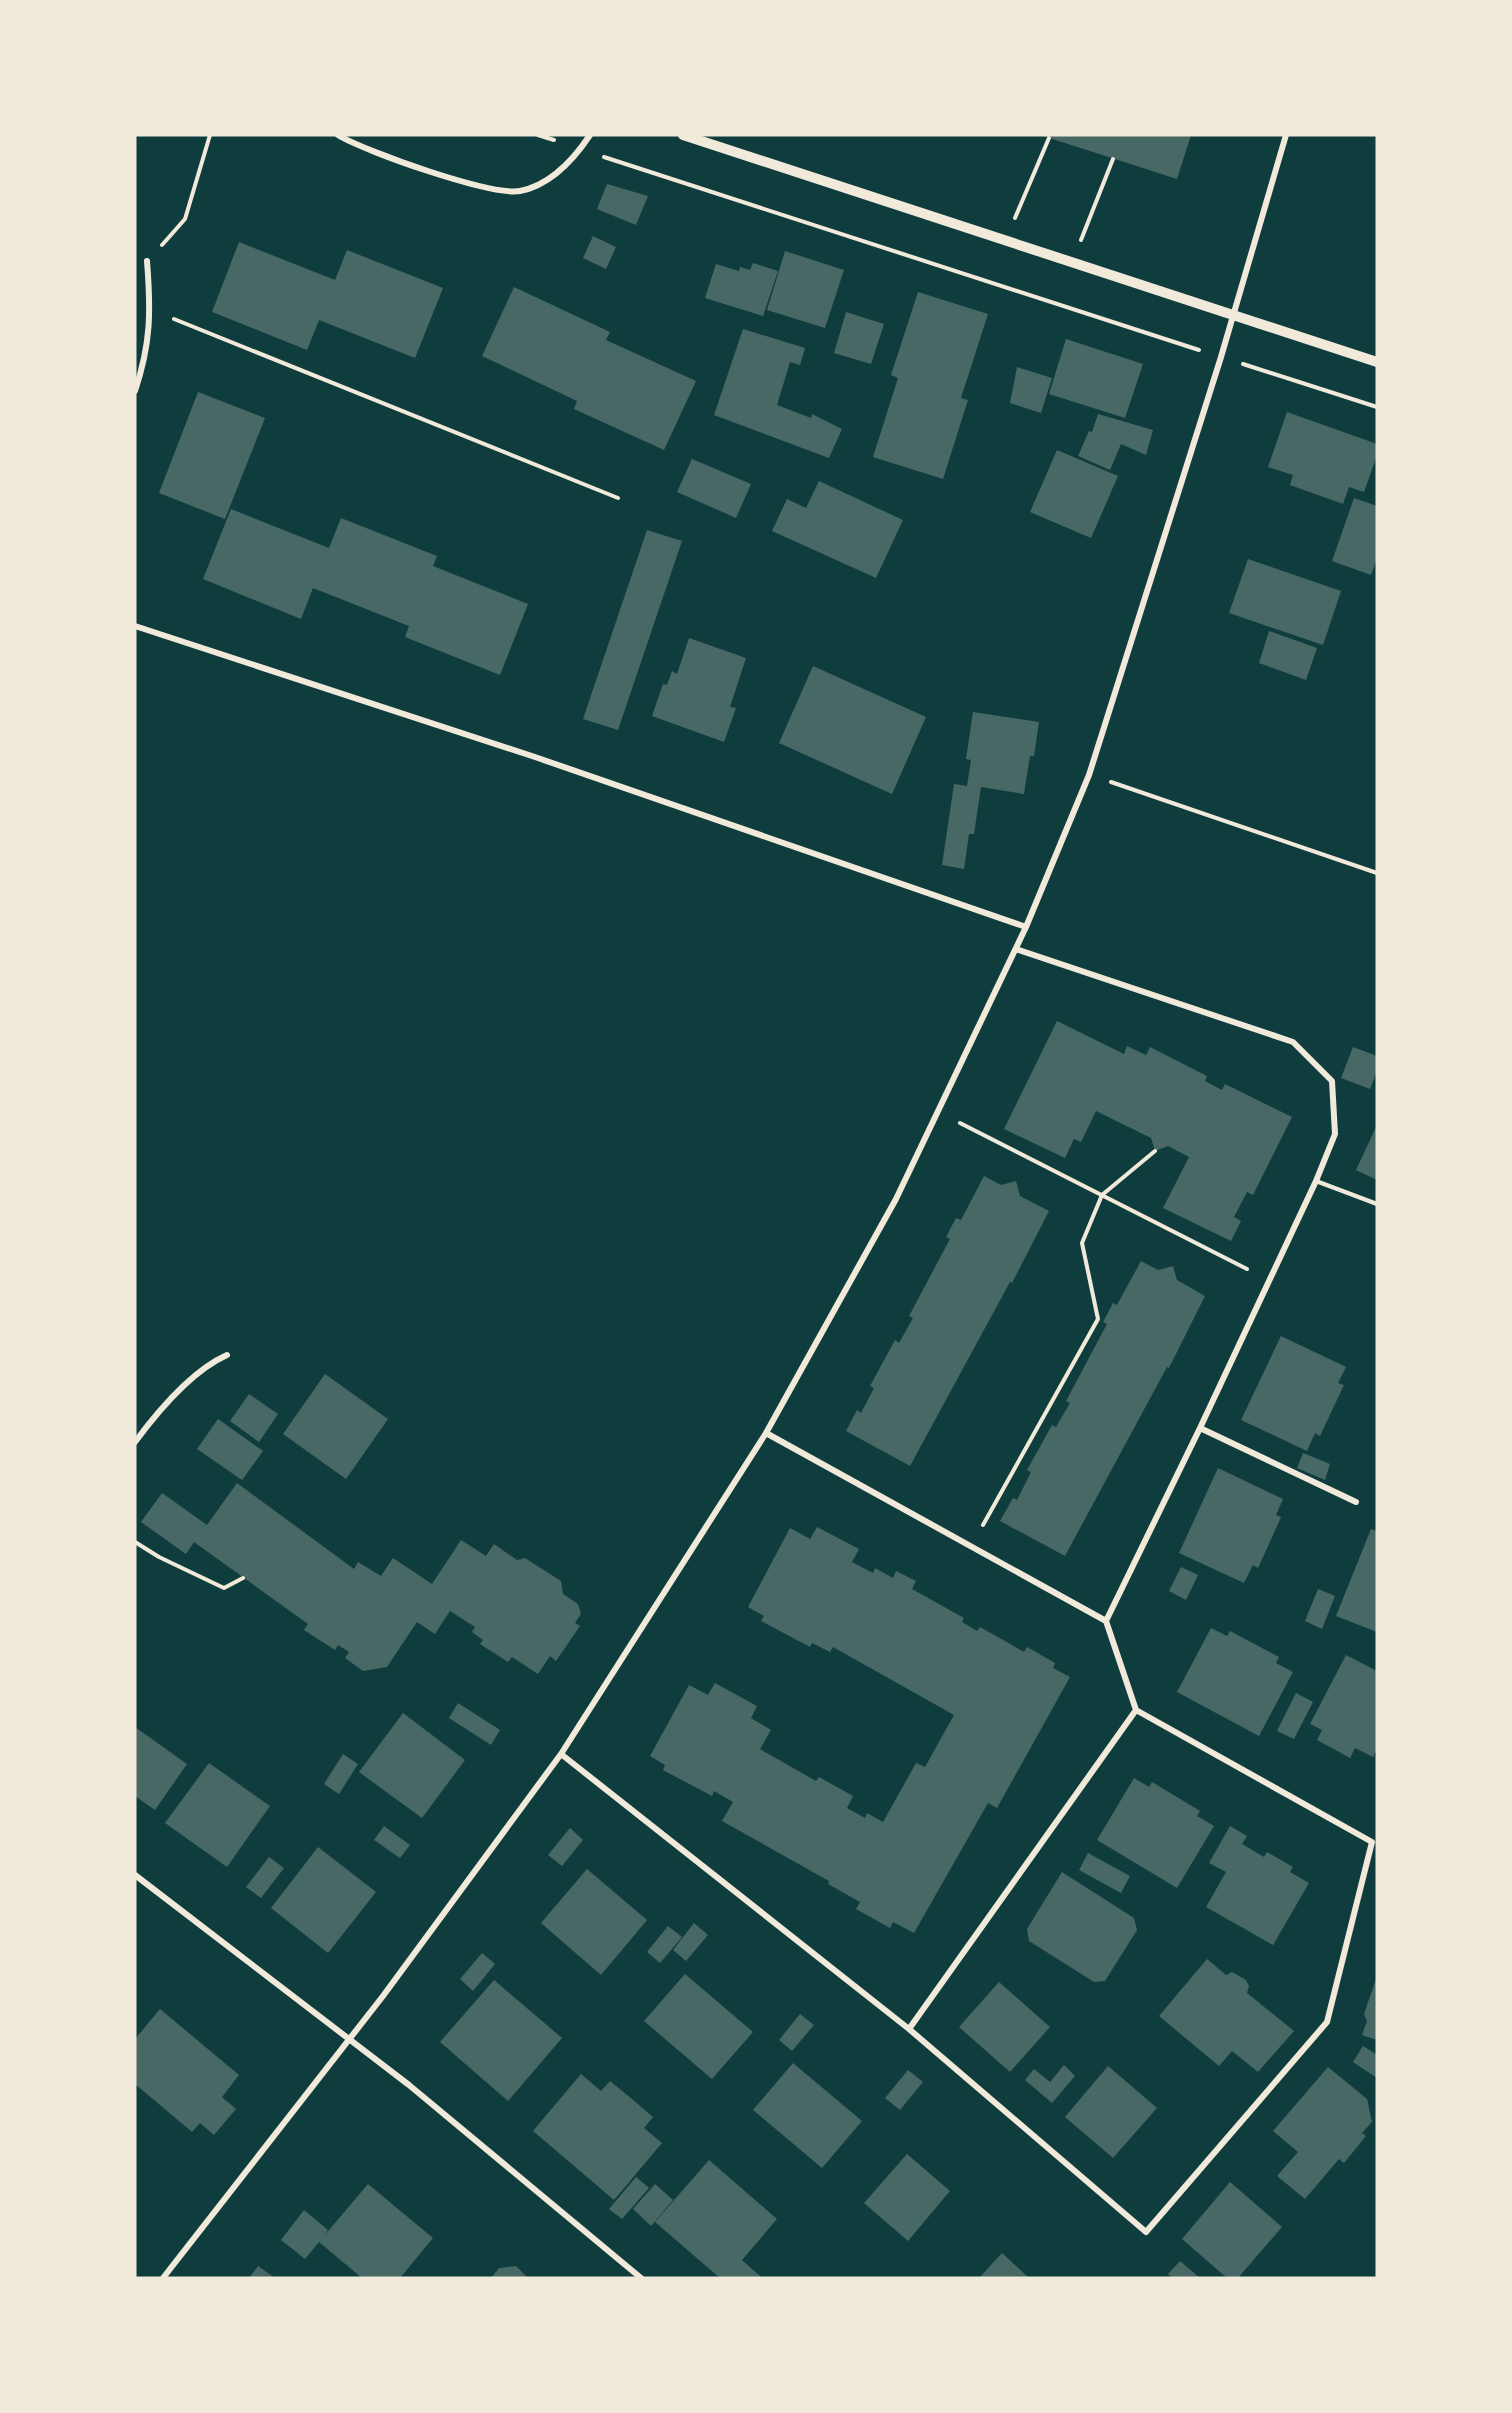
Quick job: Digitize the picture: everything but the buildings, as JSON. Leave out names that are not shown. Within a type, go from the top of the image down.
[{"type":"street","points":[[338,135],[367,148],[482,188],[520,191],[553,177],[581,149],[590,135]]},
{"type":"street","points":[[683,135],[1377,362]]},
{"type":"street","points":[[163,2278],[349,2039],[561,1754],[766,1433],[896,1199],[1016,949],[1089,776],[1234,315],[1287,135]]},
{"type":"street","points":[[135,391],[145,360],[151,309],[147,261]]},
{"type":"street","points":[[135,626],[535,757],[1026,927]]},
{"type":"street","points":[[1016,949],[1293,1042],[1332,1081],[1335,1134],[1316,1180],[1200,1428],[1106,1621]]},
{"type":"street","points":[[135,1442],[162,1406],[215,1360],[227,1355]]},
{"type":"street","points":[[1200,1428],[1356,1502]]},
{"type":"street","points":[[561,1754],[909,2029],[1146,2232],[1327,2022],[1372,1842],[1136,1710],[1106,1621],[766,1433]]},
{"type":"street","points":[[909,2029],[1136,1710]]},
{"type":"street","points":[[135,1875],[409,2085],[641,2278]]},
{"type":"lane","points":[[1316,1180],[1377,1204]]},
{"type":"path","points":[[147,261],[185,219],[210,135]]},
{"type":"path","points":[[538,135],[1377,407]]},
{"type":"path","points":[[1006,241],[1049,138]]},
{"type":"path","points":[[1072,262],[1113,159]]},
{"type":"path","points":[[151,309],[618,498]]},
{"type":"path","points":[[1089,776],[1377,873]]},
{"type":"path","points":[[938,1112],[1269,1280]]},
{"type":"path","points":[[971,1547],[1098,1319],[1082,1243],[1102,1195],[1155,1151]]},
{"type":"path","points":[[135,1542],[159,1557],[224,1588],[243,1578]]}]
